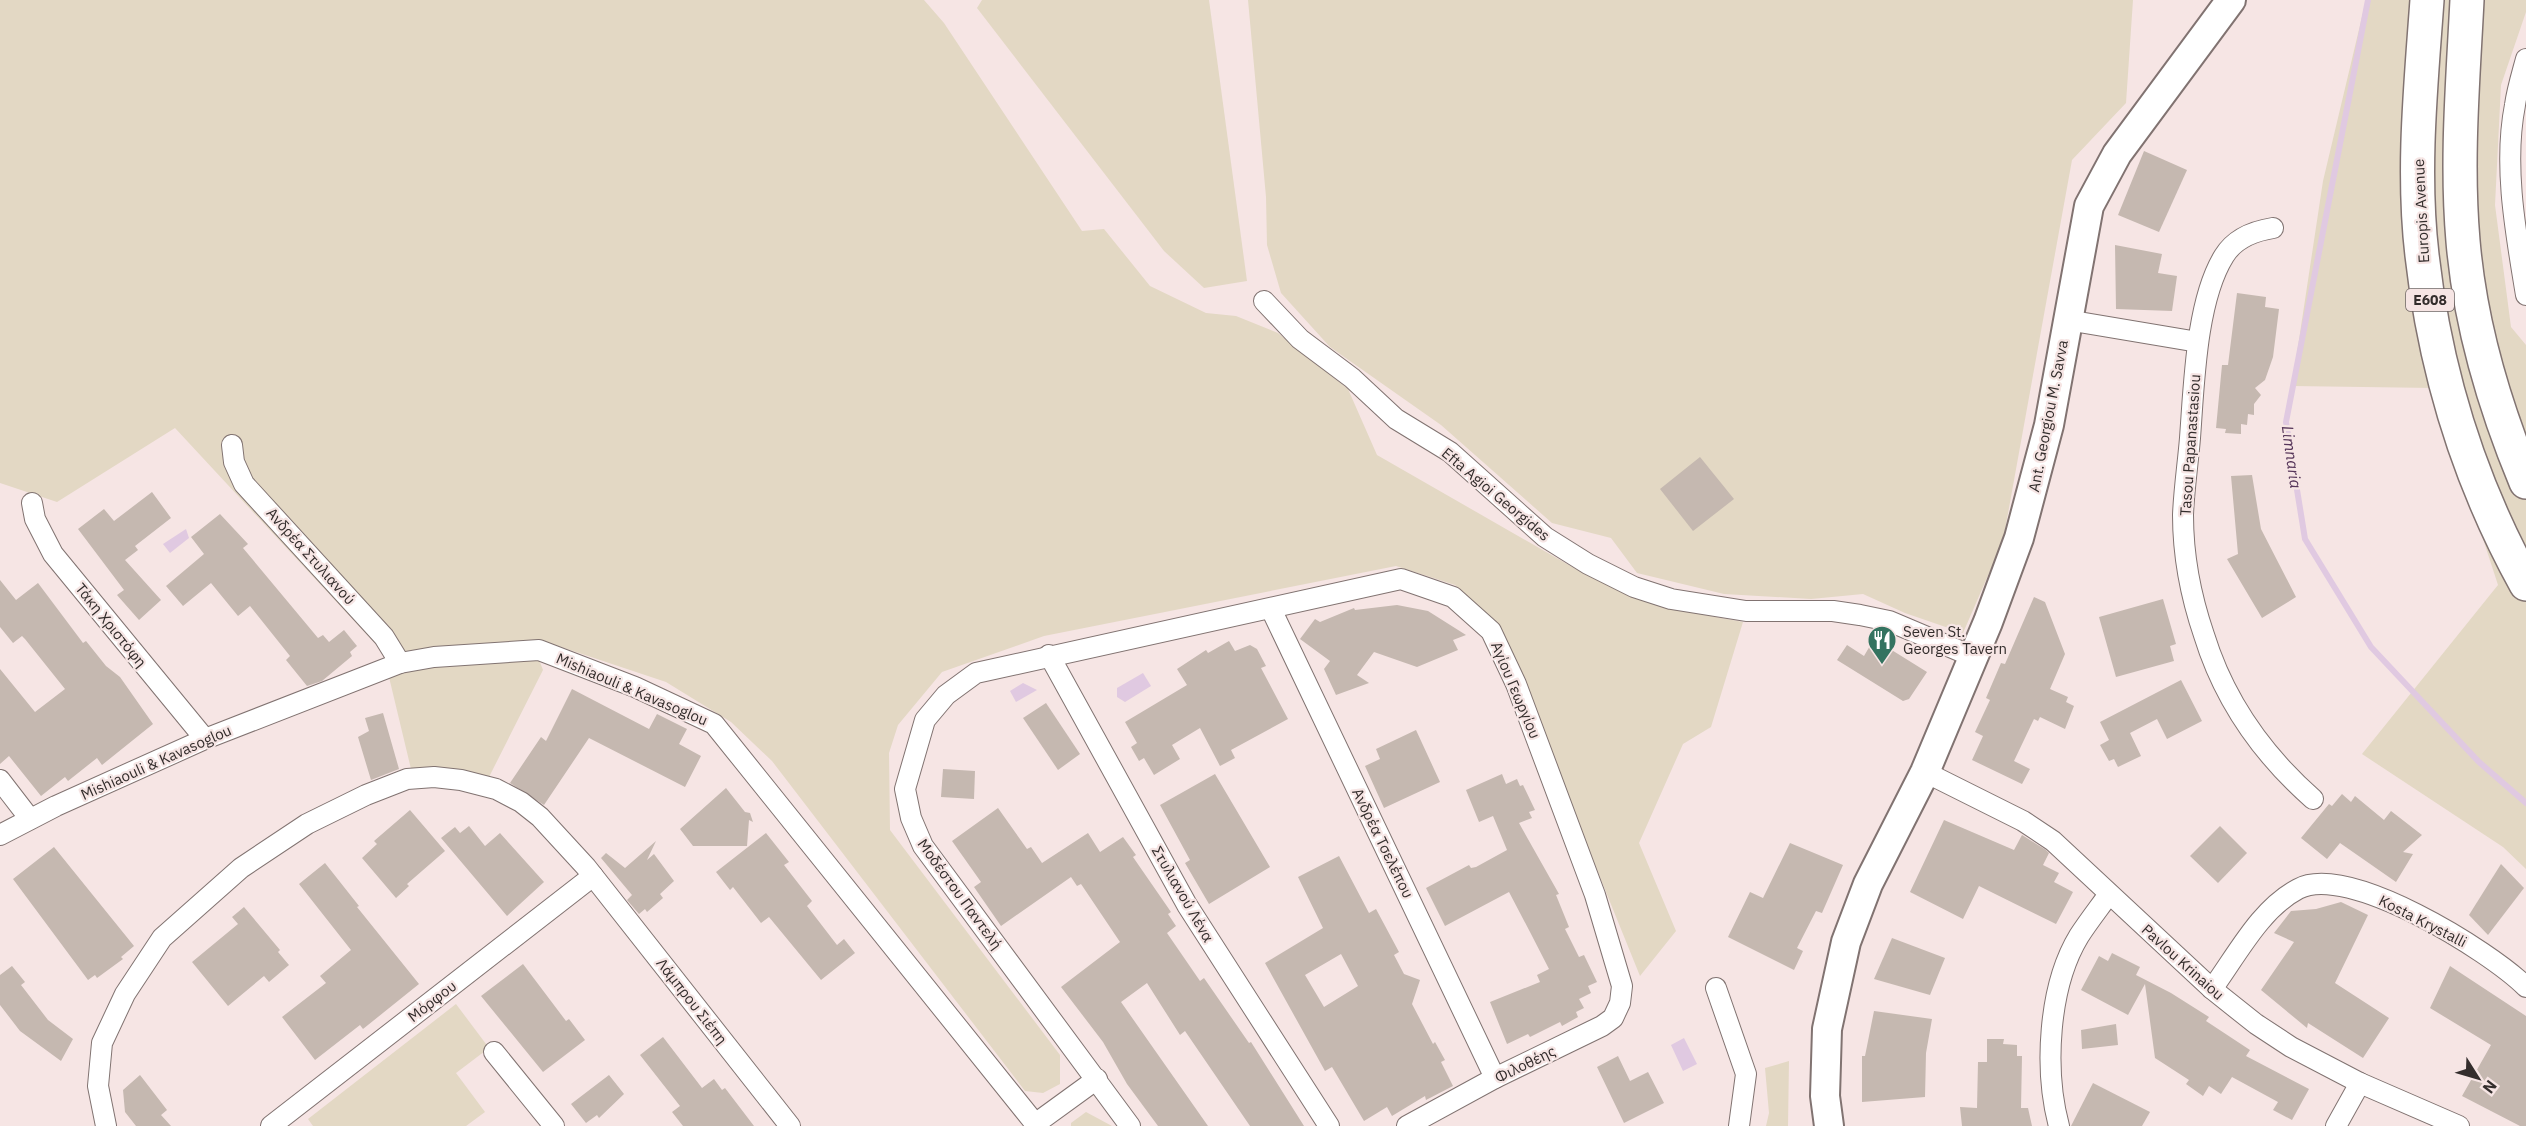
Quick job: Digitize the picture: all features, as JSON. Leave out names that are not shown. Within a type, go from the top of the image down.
[{"type":"highway","name":"Europis Avenue","points":[[2427,0],[2418,143],[2422,255],[2441,363],[2472,471],[2526,584]]},
{"type":"highway","name":"E608","points":[[2467,0],[2460,141],[2463,242],[2483,361],[2526,482]]},
{"type":"main road","name":"Ant. Georgiou M. Savva","points":[[1828,1126],[1825,1096],[1827,1029],[1846,942],[1868,885],[1925,772],[1974,657],[2019,538],[2034,489],[2049,425],[2088,206],[2098,185],[2143,117],[2230,0]]},
{"type":"street","points":[[2526,59],[2514,105],[2511,150],[2517,244],[2526,295]]},
{"type":"street","name":"Tasou Papanastasiou","points":[[2273,228],[2253,231],[2234,244],[2224,255],[2215,276],[2198,342],[2183,515],[2190,584],[2204,636],[2232,703],[2283,772],[2313,799]]},
{"type":"street","name":"Efta Agioi Georgides","points":[[1264,301],[1300,339],[1352,378],[1396,419],[1450,452],[1545,537],[1588,564],[1634,586],[1671,599],[1746,611],[1833,611],[1889,621],[1974,657]]},
{"type":"street","points":[[2067,320],[2198,342]]},
{"type":"street","name":"Ανδρέα Στυλιανού","points":[[232,445],[234,462],[244,484],[384,637],[400,663]]},
{"type":"street","name":"Τάκη Χριστόφη","points":[[32,503],[35,519],[53,554],[205,739]]},
{"type":"street","name":"Αγίου Γεωργίου","points":[[1049,655],[1271,609],[1401,579],[1453,597],[1491,631],[1516,684],[1595,895],[1622,986]]},
{"type":"street","name":"Ανδρέα Τσελέπου","points":[[1271,609],[1495,1078]]},
{"type":"street","name":"Mishiaouli & Kavasoglou","points":[[0,835],[205,739],[400,663],[434,657],[539,650],[635,687],[714,724],[1036,1125]]},
{"type":"street","name":"Μοδέστου Παντελή","points":[[1049,655],[976,672],[946,695],[925,720],[905,789],[912,818],[923,846],[1130,1126]]},
{"type":"street","name":"Στυλιανού Λένα","points":[[1049,655],[1186,906],[1329,1126]]},
{"type":"street","name":"Pavlou Krinaiou","points":[[1925,772],[2023,821],[2053,841],[2212,989],[2256,1024],[2290,1047],[2360,1083],[2459,1126]]},
{"type":"street","name":"Λάμπρου Σιέπη","points":[[106,1126],[98,1086],[102,1043],[125,994],[162,938],[241,868],[307,824],[366,795],[407,779],[434,777],[461,780],[496,789],[521,802],[548,824],[593,876],[790,1126]]},
{"type":"street","points":[[0,780],[30,819]]},
{"type":"street","name":"Μόρφου","points":[[271,1126],[593,876]]},
{"type":"street","name":"Kosta Krystalli","points":[[2212,989],[2270,910],[2300,887],[2318,883],[2336,884],[2406,909],[2485,953],[2526,987]]},
{"type":"street","points":[[2059,1126],[2053,1102],[2048,1061],[2059,991],[2078,938],[2109,894]]},
{"type":"street","name":"Φιλοθέης","points":[[1407,1126],[1495,1078],[1602,1026],[1613,1018],[1620,1003],[1622,986]]},
{"type":"street","points":[[1716,988],[1746,1074],[1739,1126]]},
{"type":"street","points":[[494,1052],[554,1126]]},
{"type":"street","points":[[1036,1125],[1097,1079]]},
{"type":"street","points":[[2336,1126],[2360,1083]]},
{"type":"shaded area","points":[[0,0],[924,0],[944,23],[1082,231],[1104,229],[1150,286],[1206,313],[1236,316],[1278,333],[1348,389],[1377,455],[1581,572],[1673,609],[1743,622],[1711,727],[1683,744],[1639,843],[1676,931],[1640,976],[1499,628],[1455,585],[1396,566],[1044,636],[942,672],[898,725],[889,753],[890,830],[1060,1055],[1060,1084],[1043,1093],[1025,1091],[772,761],[731,722],[666,682],[558,646],[536,652],[543,670],[488,779],[411,769],[383,652],[175,428],[57,502],[0,483]]},
{"type":"shaded area","points":[[982,0],[1209,0],[1247,281],[1204,288],[1164,251],[977,8]]},
{"type":"shaded area","points":[[1248,0],[2133,0],[2126,103],[2072,160],[2003,541],[1963,633],[1905,613],[1863,594],[1811,599],[1724,594],[1637,573],[1611,538],[1552,523],[1441,425],[1330,347],[1281,293],[1267,245],[1266,197]]},
{"type":"shaded area","points":[[2366,0],[2526,0],[2526,12],[2501,85],[2495,205],[2511,327],[2526,345],[2526,869],[2503,847],[2362,754],[2498,585],[2434,388],[2292,386],[2323,181]]},
{"type":"shaded area","points":[[186,529],[189,538],[170,553],[163,544]]},
{"type":"shaded area","points":[[1143,673],[1151,686],[1125,702],[1117,697],[1117,688]]},
{"type":"shaded area","points":[[1023,683],[1037,690],[1016,702],[1010,691]]},
{"type":"shaded area","points":[[456,1004],[489,1048],[456,1073],[485,1112],[466,1126],[313,1126],[308,1119]]},
{"type":"shaded area","points":[[1684,1038],[1697,1064],[1683,1071],[1671,1045]]},
{"type":"shaded area","points":[[1789,1061],[1788,1126],[1766,1126],[1769,1113],[1765,1068]]},
{"type":"shaded area","points":[[1086,1112],[1112,1126],[1071,1126],[1071,1123]]},
{"type":"building","points":[[2144,151],[2187,170],[2159,232],[2118,215]]},
{"type":"building","points":[[2115,245],[2162,254],[2158,273],[2177,276],[2172,311],[2116,309]]},
{"type":"building","points":[[2237,293],[2266,297],[2265,307],[2279,309],[2273,357],[2265,380],[2255,388],[2261,395],[2254,404],[2254,415],[2248,414],[2247,425],[2241,424],[2241,434],[2225,433],[2226,429],[2216,428],[2222,365],[2228,365]]},
{"type":"building","points":[[1700,457],[1734,499],[1693,531],[1660,489]]},
{"type":"building","points":[[2252,475],[2261,529],[2296,597],[2262,618],[2227,559],[2238,554],[2231,476]]},
{"type":"building","points":[[152,492],[171,518],[135,546],[138,550],[125,560],[161,600],[139,620],[117,595],[124,590],[78,529],[104,509],[114,521]]},
{"type":"building","points":[[220,514],[248,544],[243,548],[318,638],[323,635],[329,642],[344,630],[357,646],[350,652],[352,656],[322,681],[307,686],[286,660],[290,656],[250,606],[238,616],[211,583],[183,606],[166,586],[204,554],[191,537]]},
{"type":"building","points":[[0,580],[16,600],[38,583],[83,643],[86,641],[106,666],[120,677],[153,724],[102,765],[97,758],[68,781],[65,777],[41,796],[9,756],[0,764],[0,669],[35,712],[65,689],[22,636],[13,643],[0,627]]},
{"type":"building","points":[[2034,597],[2045,602],[2065,654],[2050,689],[2068,697],[2066,702],[2074,706],[2065,729],[2040,717],[2038,721],[2034,719],[2014,761],[2030,769],[2022,784],[1972,760],[1983,736],[1975,732],[1990,700],[1986,698],[2001,663],[2005,664]]},
{"type":"building","points":[[2163,599],[2176,644],[2170,646],[2174,661],[2116,677],[2099,617]]},
{"type":"building","points":[[1397,605],[1428,611],[1466,635],[1453,640],[1458,650],[1417,667],[1374,652],[1357,675],[1369,683],[1336,695],[1324,669],[1330,661],[1300,639],[1315,619],[1320,622],[1354,608],[1355,610]]},
{"type":"building","name":"Seven St. Georges Tavern","points":[[1874,639],[1927,672],[1909,699],[1903,701],[1837,660],[1847,645],[1864,656]]},
{"type":"building","points":[[1229,641],[1235,651],[1250,645],[1257,649],[1266,666],[1261,668],[1288,719],[1231,750],[1235,758],[1220,766],[1200,728],[1172,745],[1180,759],[1154,775],[1144,758],[1139,761],[1131,747],[1137,743],[1125,722],[1187,685],[1177,669],[1206,650],[1208,653]]},
{"type":"building","points":[[2181,680],[2202,721],[2167,739],[2157,719],[2130,733],[2141,756],[2118,767],[2114,759],[2109,761],[2100,745],[2109,740],[2100,722]]},
{"type":"building","points":[[572,689],[649,729],[657,714],[687,729],[679,744],[701,756],[685,787],[589,738],[544,805],[510,783],[541,737],[546,741]]},
{"type":"building","points":[[1046,703],[1080,754],[1058,770],[1023,718]]},
{"type":"building","points":[[383,713],[399,769],[371,780],[358,737],[369,731],[365,718]]},
{"type":"building","points":[[1416,730],[1440,782],[1384,808],[1365,766],[1380,759],[1376,749]]},
{"type":"building","points":[[943,769],[975,771],[974,799],[941,797]]},
{"type":"building","points":[[1215,774],[1270,867],[1209,904],[1185,863],[1190,860],[1160,805]]},
{"type":"building","points":[[1502,774],[1506,784],[1517,779],[1520,786],[1523,785],[1535,810],[1529,812],[1532,818],[1519,823],[1559,894],[1556,895],[1569,927],[1565,929],[1579,957],[1584,955],[1597,982],[1588,986],[1591,993],[1579,999],[1584,1008],[1576,1012],[1578,1017],[1562,1026],[1560,1022],[1530,1037],[1528,1034],[1507,1044],[1490,1002],[1540,982],[1537,975],[1549,969],[1530,932],[1509,892],[1445,926],[1426,888],[1469,865],[1471,868],[1476,867],[1507,850],[1493,816],[1479,822],[1466,790]]},
{"type":"building","points":[[726,788],[745,812],[750,813],[753,822],[749,820],[747,846],[693,846],[680,829]]},
{"type":"building","points":[[2342,794],[2351,802],[2355,796],[2384,820],[2391,811],[2422,835],[2403,852],[2413,854],[2396,882],[2340,843],[2327,859],[2301,838],[2329,804],[2332,806]]},
{"type":"building","points":[[998,808],[1027,849],[1031,847],[1042,863],[1088,833],[1100,852],[1123,837],[1136,855],[1133,857],[1171,912],[1168,914],[1176,926],[1167,933],[1200,981],[1204,978],[1249,1043],[1251,1042],[1304,1126],[1250,1126],[1185,1031],[1180,1035],[1147,983],[1121,1002],[1208,1126],[1158,1126],[1127,1084],[1103,1042],[1061,987],[1120,942],[1081,884],[1077,886],[1071,877],[1001,926],[974,887],[981,882],[952,841]]},
{"type":"building","points":[[410,810],[445,851],[407,884],[409,886],[396,898],[362,858],[377,844],[374,841]]},
{"type":"building","points":[[1944,820],[2014,850],[2022,835],[2046,850],[2049,853],[2043,865],[2059,873],[2054,882],[2073,892],[2056,924],[1979,886],[1963,919],[1910,892]]},
{"type":"building","points":[[469,826],[485,846],[500,833],[544,882],[507,916],[441,838],[455,827],[460,833]]},
{"type":"building","points":[[2220,826],[2247,853],[2218,883],[2190,856]]},
{"type":"building","points":[[766,833],[789,862],[784,865],[812,901],[807,906],[837,945],[844,939],[855,953],[821,980],[769,917],[761,923],[733,887],[730,890],[716,872]]},
{"type":"building","points":[[656,841],[647,860],[654,854],[674,881],[660,894],[663,898],[647,912],[645,909],[639,914],[627,900],[632,895],[601,858],[606,853],[625,868]]},
{"type":"building","points":[[1790,843],[1843,865],[1822,913],[1816,911],[1797,948],[1803,951],[1794,970],[1728,937],[1750,892],[1763,898]]},
{"type":"building","points":[[54,847],[134,946],[121,957],[123,959],[97,978],[95,975],[88,980],[13,879]]},
{"type":"building","points":[[1339,856],[1369,913],[1376,909],[1399,952],[1394,955],[1404,974],[1420,980],[1412,1004],[1433,1044],[1435,1042],[1445,1060],[1441,1062],[1453,1086],[1426,1100],[1425,1096],[1392,1116],[1387,1107],[1364,1121],[1332,1067],[1325,1071],[1265,963],[1323,928],[1298,877]],"holes":[[[1341,954],[1358,986],[1324,1007],[1305,975]]]},
{"type":"building","points":[[325,863],[419,984],[363,1029],[360,1025],[315,1060],[282,1017],[326,983],[320,976],[351,950],[299,884]]},
{"type":"building","points":[[2501,864],[2524,888],[2488,935],[2469,915]]},
{"type":"building","points":[[2341,902],[2368,915],[2335,983],[2389,1018],[2363,1058],[2308,1023],[2307,1028],[2261,990],[2294,942],[2274,933],[2291,911],[2316,909]]},
{"type":"building","points":[[244,907],[280,950],[278,952],[289,965],[269,982],[264,976],[228,1006],[192,962],[238,924],[232,917]]},
{"type":"building","points":[[1892,938],[1945,958],[1930,995],[1874,979]]},
{"type":"building","points":[[2112,953],[2140,967],[2136,975],[2171,993],[2209,1017],[2206,1021],[2250,1050],[2246,1056],[2309,1089],[2292,1120],[2273,1110],[2278,1102],[2232,1077],[2221,1094],[2209,1086],[2203,1096],[2186,1084],[2189,1080],[2155,1058],[2145,984],[2128,1015],[2081,990],[2099,956],[2108,961]]},
{"type":"building","points":[[523,964],[566,1021],[569,1019],[585,1040],[543,1072],[481,996]]},
{"type":"building","points":[[12,966],[25,982],[21,985],[48,1020],[73,1039],[61,1061],[20,1031],[0,1005],[0,975]]},
{"type":"building","points":[[2450,966],[2526,1016],[2526,1126],[2520,1126],[2462,1096],[2491,1045],[2430,1008]]},
{"type":"building","points":[[1874,1011],[1932,1019],[1926,1053],[1925,1097],[1862,1102],[1862,1056],[1865,1056]]},
{"type":"building","points":[[2116,1024],[2118,1045],[2082,1049],[2081,1030]]},
{"type":"building","points":[[663,1037],[702,1088],[714,1079],[722,1090],[725,1088],[754,1126],[683,1126],[672,1112],[680,1106],[640,1055]]},
{"type":"building","points":[[1987,1039],[2004,1039],[2003,1044],[2017,1045],[2017,1056],[2022,1056],[2021,1108],[2028,1108],[2032,1126],[1962,1126],[1960,1107],[1977,1108],[1978,1062],[1987,1062]]},
{"type":"building","points":[[1618,1056],[1630,1081],[1648,1072],[1664,1103],[1624,1123],[1597,1067]]},
{"type":"building","points":[[140,1075],[167,1110],[161,1115],[171,1126],[136,1126],[125,1112],[123,1090]]},
{"type":"building","points":[[609,1075],[624,1094],[599,1118],[597,1115],[586,1123],[571,1104]]},
{"type":"building","points":[[2093,1083],[2150,1112],[2142,1126],[2071,1126]]},
{"type":"waterway","name":"Limnaria","points":[[2368,0],[2286,422],[2305,539],[2371,647],[2479,762],[2526,803]]},
{"type":"place","name":"Seven St. Georges Tavern","points":[[1882,666]]}]
